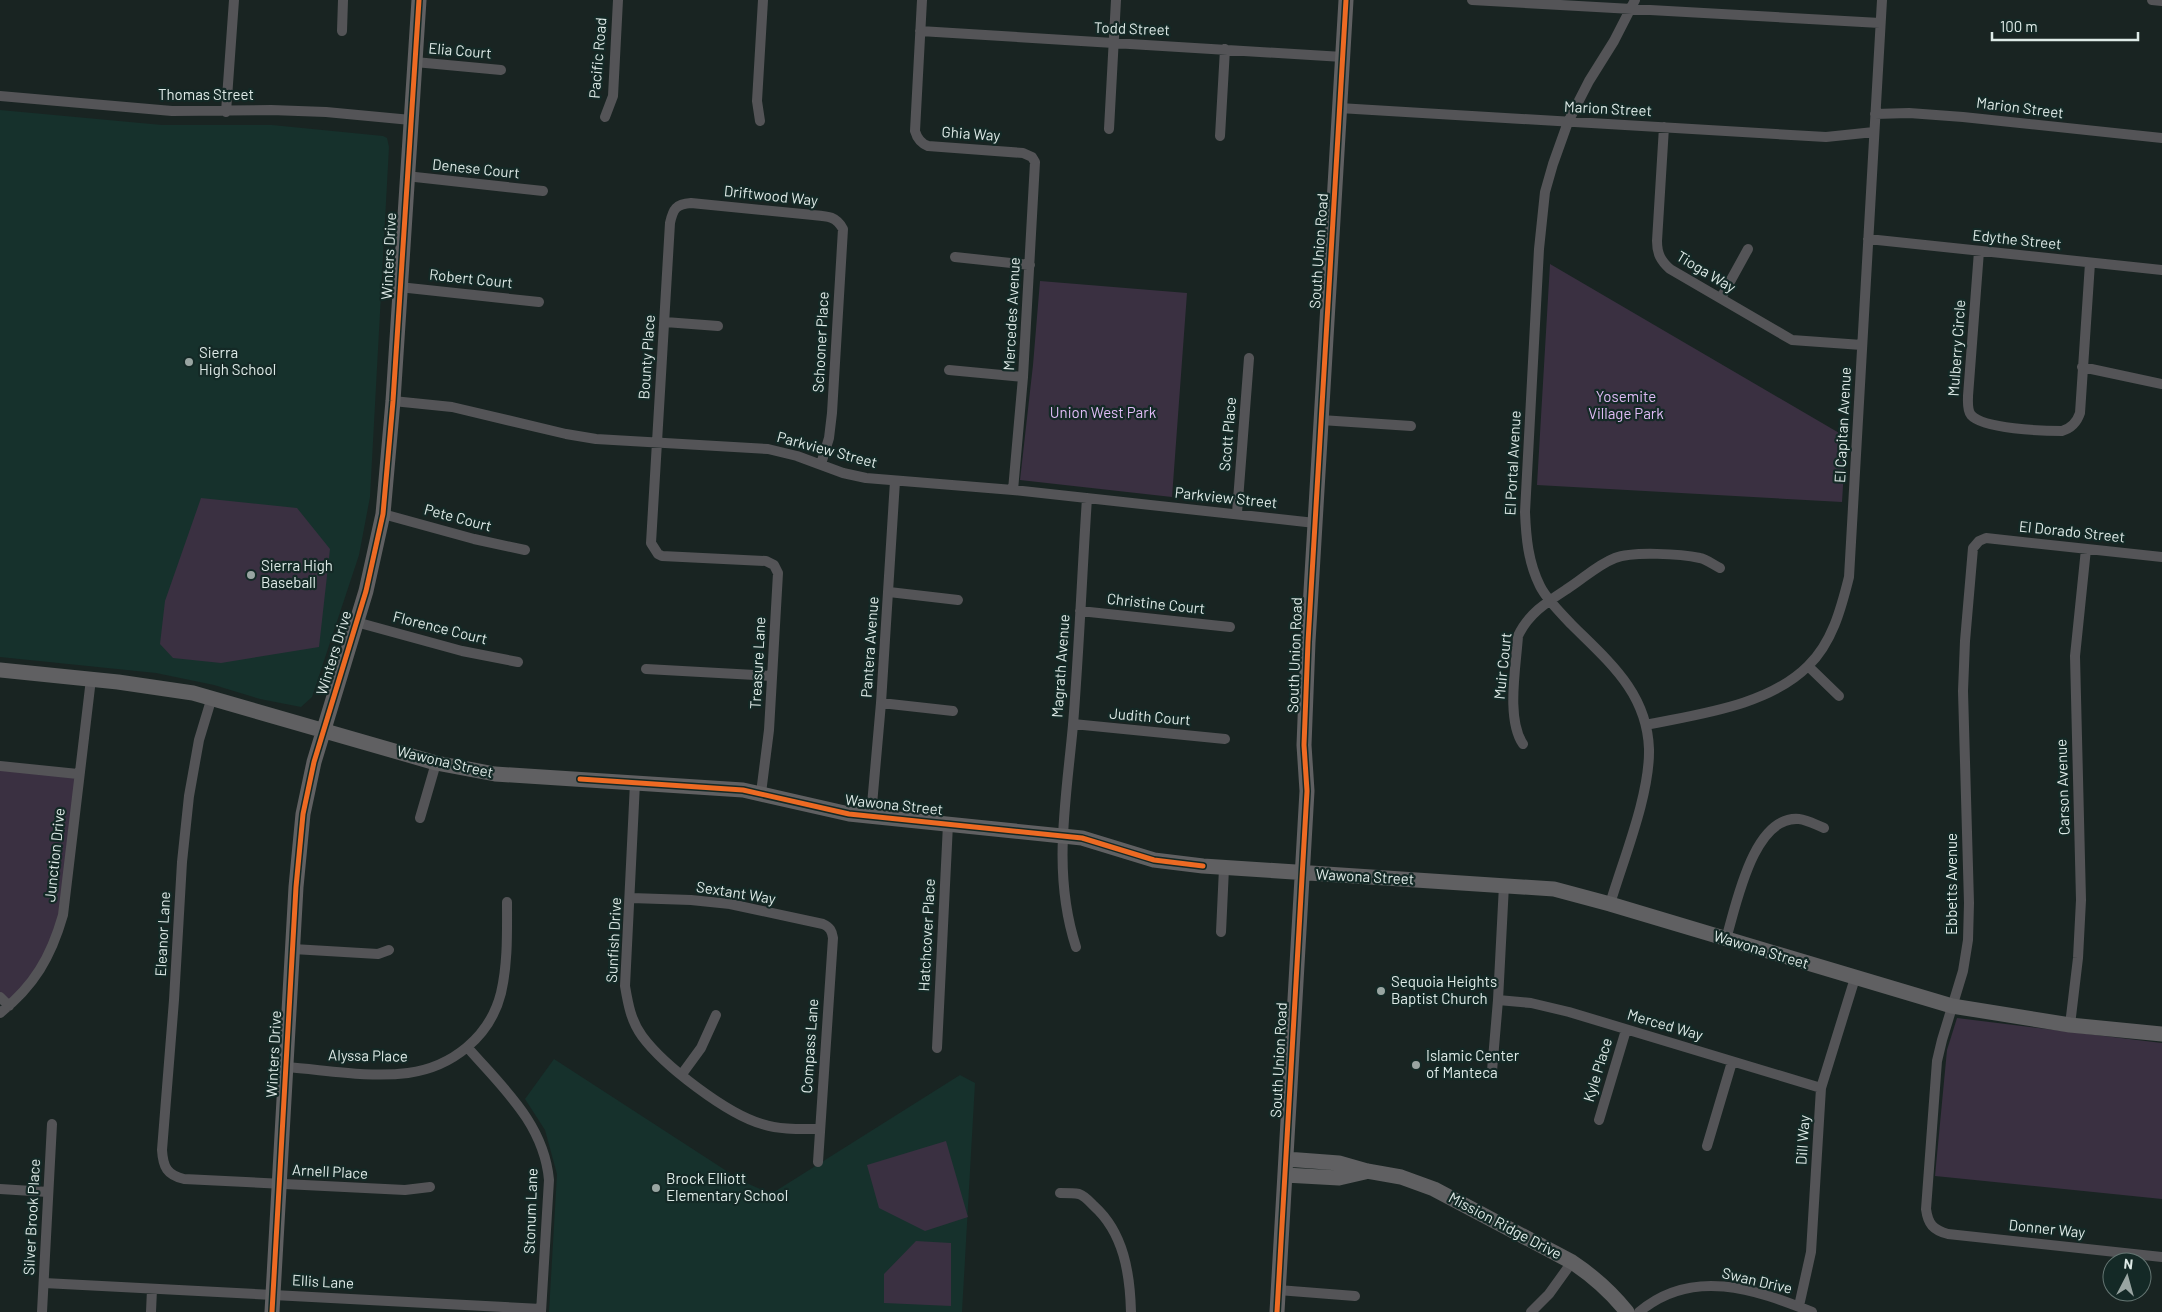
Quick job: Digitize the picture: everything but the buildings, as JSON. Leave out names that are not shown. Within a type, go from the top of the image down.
[{"type":"street","points":[[226,112],[234,0]]},
{"type":"street","points":[[342,32],[343,0]]},
{"type":"street","name":"Winters Drive","points":[[272,1312],[302,814],[314,762],[376,554],[383,514],[393,401],[406,176],[419,0]]},
{"type":"street","name":"Pacific Road","points":[[605,117],[613,96],[618,0]]},
{"type":"street","points":[[760,120],[757,100],[763,0]]},
{"type":"street","name":"Ghia Way","points":[[922,0],[915,119],[916,137],[922,144],[928,146],[1015,152]]},
{"type":"street","points":[[1108,129],[1116,0]]},
{"type":"street","name":"South Union Road","points":[[1277,1312],[1307,790],[1304,745],[1308,642],[1346,0]]},
{"type":"street","points":[[1472,0],[1634,4],[1880,23]]},
{"type":"street","name":"El Capitan Avenue","points":[[1646,725],[1730,707],[1767,693],[1791,679],[1808,666],[1835,624],[1841,610],[1849,577],[1882,0]]},
{"type":"street","points":[[2152,0],[2162,1]]},
{"type":"street","name":"El Portal Avenue","points":[[1610,904],[1646,780],[1649,750],[1646,725],[1636,699],[1622,675],[1540,587],[1526,543],[1525,512],[1539,249],[1544,202],[1553,164],[1568,122],[1589,80],[1634,4]]},
{"type":"street","name":"Todd Street","points":[[920,31],[1343,57]]},
{"type":"street","points":[[1220,136],[1225,49]]},
{"type":"street","name":"Elia Court","points":[[415,62],[501,70]]},
{"type":"street","name":"Thomas Street","points":[[0,96],[172,111],[226,112],[270,110],[326,112],[411,120]]},
{"type":"street","name":"Marion Street","points":[[1339,108],[1826,137],[1874,132]]},
{"type":"street","name":"Marion Street","points":[[1875,114],[1909,113],[1963,116],[2162,138]]},
{"type":"street","name":"Tioga Way","points":[[1664,127],[1657,252],[1662,261],[1670,269],[1792,340],[1862,345]]},
{"type":"street","name":"Mercedes Avenue","points":[[1013,490],[1024,377],[1035,162],[1032,157],[1015,152]]},
{"type":"street","name":"Denese Court","points":[[406,176],[542,191]]},
{"type":"street","name":"Bounty Place","points":[[651,536],[672,214],[674,209],[680,204],[699,204]]},
{"type":"street","name":"Driftwood Way","points":[[699,204],[829,217],[839,222]]},
{"type":"street","name":"Schooner Place","points":[[822,464],[829,438],[832,413],[842,229],[839,222]]},
{"type":"street","name":"Edythe Street","points":[[1868,239],[2162,270]]},
{"type":"street","points":[[1721,298],[1748,249]]},
{"type":"street","name":"Mulberry Circle","points":[[1979,251],[1968,396],[1971,415],[1977,420],[1989,424],[2054,431],[2068,429],[2077,420],[2080,412],[2090,263]]},
{"type":"street","points":[[955,257],[1030,265]]},
{"type":"street","name":"Robert Court","points":[[399,287],[539,302]]},
{"type":"street","points":[[665,322],[718,326]]},
{"type":"street","name":"Scott Place","points":[[1237,513],[1250,358]]},
{"type":"street","points":[[2082,367],[2162,384]]},
{"type":"street","points":[[949,370],[1024,377]]},
{"type":"street","name":"Parkview Street","points":[[393,401],[452,407],[566,434],[596,439],[768,449],[822,464],[843,473],[866,478],[1013,490],[1316,523]]},
{"type":"street","points":[[1321,420],[1411,426]]},
{"type":"street","name":"Pantera Avenue","points":[[871,816],[889,592],[894,481]]},
{"type":"street","name":"Magrath Avenue","points":[[1076,947],[1064,901],[1061,863],[1073,724],[1087,498]]},
{"type":"street","name":"Pete Court","points":[[383,514],[474,539],[525,550]]},
{"type":"street","name":"Treasure Lane","points":[[651,536],[651,543],[658,554],[662,556],[766,561],[774,565],[778,573],[769,730],[761,793]]},
{"type":"street","name":"El Dorado Street","points":[[1979,540],[1986,538],[2162,557]]},
{"type":"street","name":"Ebbetts Avenue","points":[[1931,1226],[1926,1209],[1937,1061],[1962,971],[1968,940],[1969,903],[1963,691],[1964,641],[1974,548],[1979,540]]},
{"type":"street","name":"Carson Avenue","points":[[2070,1025],[2081,900],[2075,656],[2086,549]]},
{"type":"street","name":"Muir Court","points":[[1523,744],[1518,738],[1513,720],[1518,636],[1533,613],[1550,599],[1599,566],[1617,558],[1640,554],[1701,558],[1720,568]]},
{"type":"street","points":[[889,592],[958,600]]},
{"type":"street","name":"Christine Court","points":[[1080,611],[1230,626]]},
{"type":"street","name":"Florence Court","points":[[356,622],[462,651],[518,662]]},
{"type":"street","points":[[1808,666],[1839,696]]},
{"type":"street","points":[[646,669],[772,676]]},
{"type":"street","name":"Wawona Street","points":[[0,670],[174,690],[212,697],[436,762],[495,774],[711,787],[761,793],[834,811],[1082,838],[1154,860],[1224,868],[1554,889],[1952,1006],[2070,1025],[2162,1034]]},
{"type":"street","name":"Junction Drive","points":[[0,1013],[21,995],[40,971],[55,942],[63,915],[90,680]]},
{"type":"street","name":"Eleanor Lane","points":[[170,1174],[163,1161],[162,1150],[174,1010],[182,862],[195,759],[212,697]]},
{"type":"street","points":[[881,703],[953,711]]},
{"type":"street","name":"Judith Court","points":[[1073,724],[1226,739]]},
{"type":"street","points":[[420,818],[436,762]]},
{"type":"street","points":[[0,766],[78,774]]},
{"type":"street","name":"Sunfish Drive","points":[[635,783],[631,898],[625,962],[625,986],[628,1006],[642,1035],[658,1055],[715,1101],[747,1119],[779,1128],[820,1130]]},
{"type":"street","points":[[1726,939],[1750,861],[1760,842],[1782,822],[1797,819],[1824,828]]},
{"type":"street","name":"Hatchcover Place","points":[[937,1048],[948,824]]},
{"type":"street","points":[[1221,932],[1224,868]]},
{"type":"street","points":[[1492,1071],[1504,885]]},
{"type":"street","name":"Sextant Way","points":[[631,898],[691,900],[730,904],[823,924],[832,932]]},
{"type":"street","name":"Alyssa Place","points":[[286,1067],[374,1074],[408,1073],[432,1067],[468,1048],[484,1030],[494,1014],[501,994],[507,949],[507,902]]},
{"type":"street","name":"Compass Lane","points":[[818,1162],[832,932]]},
{"type":"street","points":[[293,949],[378,954],[389,950]]},
{"type":"street","name":"Dill Way","points":[[1799,1306],[1811,1252],[1821,1088],[1854,978]]},
{"type":"street","points":[[0,997],[9,1006]]},
{"type":"street","name":"Merced Way","points":[[1498,1000],[1531,1003],[1569,1012],[1821,1088]]},
{"type":"street","points":[[682,1074],[701,1048],[716,1015]]},
{"type":"street","name":"Kyle Place","points":[[1599,1120],[1626,1030]]},
{"type":"street","name":"Stonum Lane","points":[[468,1048],[507,1092],[526,1118],[541,1142],[547,1160],[549,1180],[541,1310]]},
{"type":"street","points":[[1707,1146],[1732,1062]]},
{"type":"street","name":"Silver Brook Place","points":[[42,1312],[52,1124]]},
{"type":"street","name":"Mission Ridge Drive","points":[[1286,1159],[1339,1163],[1367,1171],[1401,1177],[1434,1189],[1572,1262],[1587,1272],[1615,1297],[1627,1312]]},
{"type":"street","name":"Mission Ridge Drive","points":[[1285,1175],[1339,1178],[1367,1171]]},
{"type":"street","name":"Arnell Place","points":[[170,1174],[184,1179],[406,1190],[430,1188]]},
{"type":"street","points":[[0,1188],[48,1192]]},
{"type":"street","points":[[1060,1193],[1079,1194],[1109,1222],[1120,1246],[1128,1274],[1131,1312]]},
{"type":"street","name":"Donner Way","points":[[1931,1226],[1938,1231],[1948,1234],[2162,1257]]},
{"type":"street","points":[[1531,1312],[1549,1294],[1572,1262]]},
{"type":"street","name":"Ellis Lane","points":[[44,1283],[273,1294],[423,1308],[541,1310]]},
{"type":"street","name":"Swan Drive","points":[[1639,1312],[1671,1292],[1684,1287],[1706,1285],[1733,1287],[1799,1306],[1812,1312]]},
{"type":"street","points":[[151,1312],[152,1289]]},
{"type":"street","points":[[1278,1290],[1355,1296]]},
{"type":"shaded area","name":"Sierra High School","points":[[0,110],[162,125],[272,125],[383,136],[387,138],[389,147],[370,497],[359,555],[312,697],[301,707],[260,699],[214,685],[156,673],[0,657]]},
{"type":"shaded area","name":"Brock Elliott Elementary School","points":[[554,1059],[742,1181],[771,1194],[960,1075],[975,1083],[962,1312],[549,1312],[557,1174],[545,1130],[525,1099]]},
{"type":"green space","name":"Yosemite Village Park","points":[[1550,264],[1846,437],[1842,502],[1537,485]]},
{"type":"green space","name":"Union West Park","points":[[1040,281],[1187,293],[1172,497],[1020,480]]},
{"type":"green space","name":"Sierra High Baseball","points":[[201,498],[297,508],[330,549],[319,647],[221,663],[173,658],[160,644],[165,601]]},
{"type":"green space","points":[[0,766],[78,774],[55,942],[9,1006],[0,997]]},
{"type":"green space","points":[[1957,1018],[2162,1043],[2162,1199],[1935,1176],[1947,1050]]},
{"type":"green space","points":[[946,1141],[968,1217],[925,1231],[879,1208],[867,1165]]},
{"type":"green space","points":[[916,1241],[951,1243],[951,1306],[884,1303],[884,1274]]},
{"type":"cycle path","points":[[272,1312],[296,887],[303,814],[314,762],[366,591],[383,514],[393,401],[419,0]]},
{"type":"cycle path","points":[[1277,1312],[1307,791],[1304,745],[1308,642],[1346,0]]},
{"type":"cycle path","points":[[580,779],[743,790],[849,814],[1082,838],[1154,860],[1203,866]]},
{"type":"place","name":"Sierra High School","points":[[189,362]]},
{"type":"place","name":"Sierra High Baseball","points":[[251,575]]},
{"type":"place","name":"Sequoia Heights Baptist Church","points":[[1381,991]]},
{"type":"place","name":"Islamic Center of Manteca","points":[[1416,1065]]},
{"type":"place","name":"Brock Elliott Elementary School","points":[[656,1188]]}]
